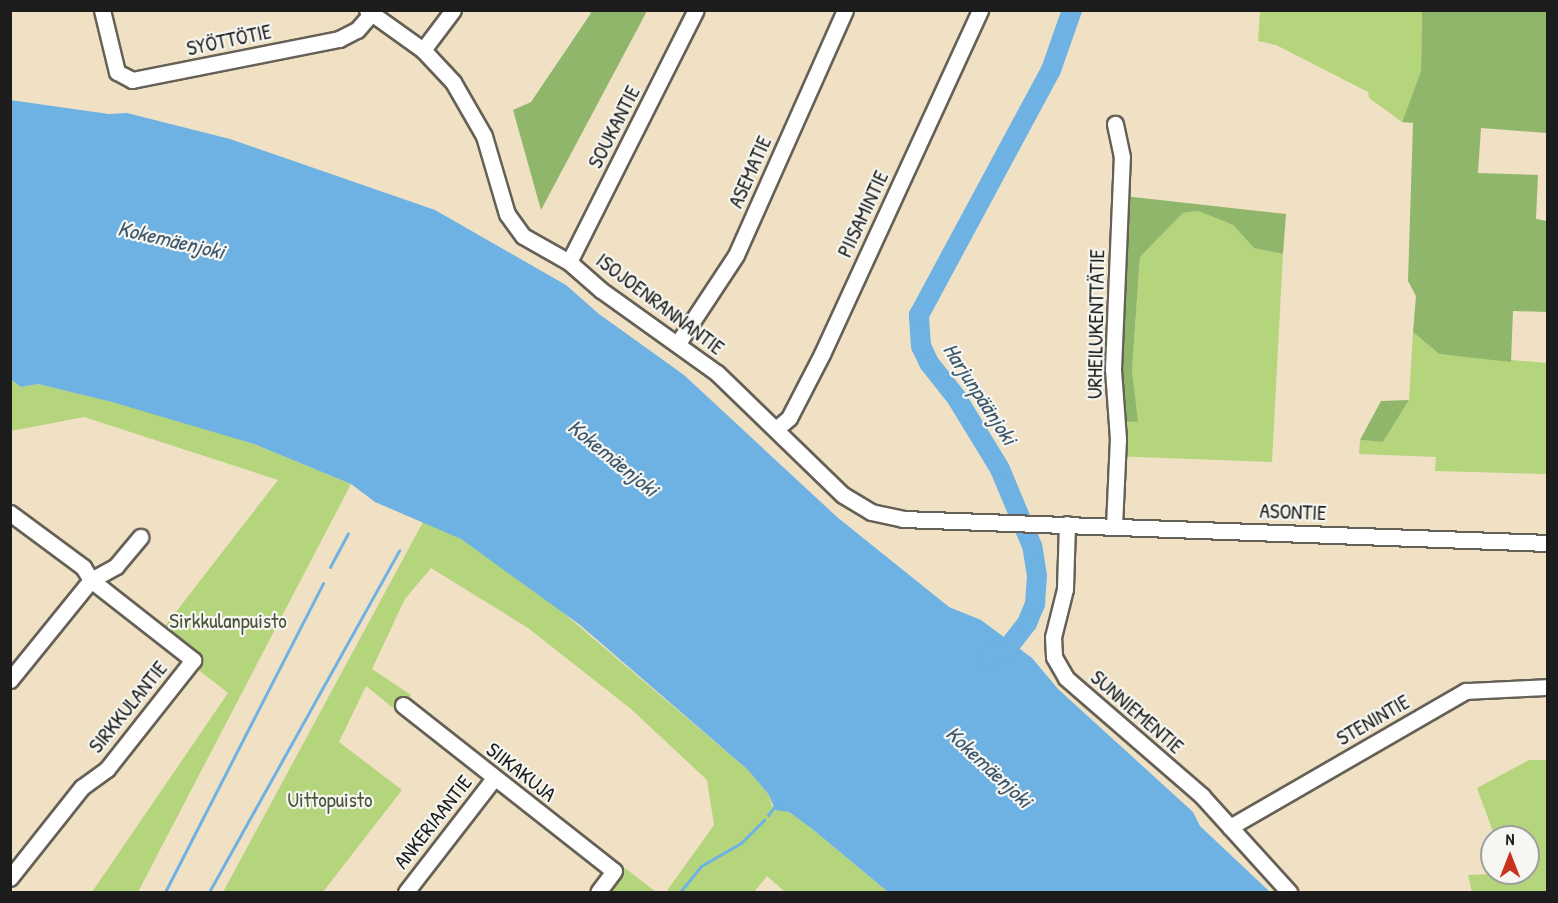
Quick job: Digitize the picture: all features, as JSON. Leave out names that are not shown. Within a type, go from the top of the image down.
[{"type":"street","name":"SYÖTTÖTIE","points":[[102,10],[115,66],[122,76],[144,80],[339,39],[357,30],[370,12]]},
{"type":"street","points":[[423,50],[453,10]]},
{"type":"street","name":"SOUKANTIE","points":[[569,262],[696,10]]},
{"type":"street","name":"ASEMATIE","points":[[678,343],[736,255],[846,10]]},
{"type":"street","name":"PIISAMINTIE","points":[[776,429],[789,418],[822,354],[980,10]]},
{"type":"street","name":"ISOJOENRANNANTIE","points":[[370,12],[423,50],[453,82],[480,127],[501,196],[516,228],[523,237],[569,262],[601,290],[717,373],[843,495],[871,512],[903,519],[1036,523]]},
{"type":"street","name":"URHEILUKENTTÄTIE","points":[[1114,526],[1118,439],[1113,369],[1122,157],[1115,124]]},
{"type":"street","points":[[10,513],[83,567],[92,580]]},
{"type":"street","name":"ASONTIE","points":[[1036,523],[1548,543]]},
{"type":"street","name":"SUNNIEMENTIE","points":[[1067,524],[1065,590],[1053,637],[1054,657],[1066,678],[1202,796],[1289,892]]},
{"type":"street","points":[[10,680],[92,580],[116,566],[140,537]]},
{"type":"street","name":"SIRKKULANTIE","points":[[10,878],[82,787],[107,769],[193,660],[92,580]]},
{"type":"street","name":"STENINTIE","points":[[1230,827],[1466,691],[1548,687]]},
{"type":"street","name":"SIIKAKUJA","points":[[403,705],[614,871],[598,892]]},
{"type":"street","name":"ANKERIAANTIE","points":[[406,892],[494,777]]},
{"type":"green space","points":[[588,11],[647,11],[541,210],[513,110],[531,102],[591,13]]},
{"type":"green space","points":[[1260,11],[1422,11],[1421,71],[1402,122],[1369,98],[1368,92],[1276,45],[1258,41]]},
{"type":"green space","points":[[1422,11],[1547,11],[1547,133],[1481,128],[1478,173],[1538,175],[1536,219],[1547,221],[1547,312],[1513,311],[1511,362],[1439,354],[1413,332],[1416,296],[1408,281],[1413,123],[1402,122],[1421,71]]},
{"type":"green space","points":[[1124,196],[1286,214],[1283,254],[1254,248],[1233,225],[1198,211],[1183,213],[1140,257],[1132,370],[1138,422],[1113,421]]},
{"type":"green space","points":[[1198,211],[1233,225],[1254,248],[1283,254],[1272,462],[1111,456],[1113,421],[1137,422],[1132,370],[1140,257],[1183,213]]},
{"type":"green space","points":[[1413,332],[1439,354],[1547,363],[1547,474],[1435,471],[1436,457],[1359,454],[1360,440],[1383,442],[1409,400]]},
{"type":"green space","name":"Sirkkulanpuisto","points":[[10,379],[21,387],[38,384],[155,412],[254,444],[351,484],[138,892],[92,892],[228,693],[196,668],[200,660],[162,630],[278,480],[84,417],[11,431]]},
{"type":"green space","points":[[1409,400],[1383,442],[1360,440],[1381,401]]},
{"type":"green space","name":"Uittopuisto","points":[[423,522],[461,539],[554,605],[748,770],[769,795],[772,806],[789,812],[811,828],[888,892],[785,892],[767,876],[754,892],[666,892],[714,825],[707,780],[631,709],[528,628],[431,568],[405,599],[372,669],[411,695],[398,712],[366,686],[339,742],[402,790],[323,892],[223,892]]},
{"type":"green space","points":[[1529,760],[1547,760],[1547,892],[1472,892],[1468,875],[1480,875],[1480,885],[1540,885],[1540,825],[1491,825],[1477,788]]},
{"type":"green space","points":[[625,868],[656,892],[606,892]]},
{"type":"water","name":"Kokemäenjoki","points":[[10,100],[109,114],[127,113],[230,139],[435,210],[566,285],[599,314],[684,375],[837,517],[949,607],[981,620],[1032,658],[1058,689],[1193,812],[1200,826],[1270,892],[888,892],[789,812],[775,810],[769,795],[748,770],[580,625],[461,539],[375,502],[351,484],[254,444],[112,402],[38,384],[21,387],[10,379]]},
{"type":"waterway","name":"Harjunpäänjoki","points":[[988,657],[1010,645],[1027,623],[1035,604],[1037,576],[1032,546],[1000,469],[956,397],[929,363],[921,346],[919,315],[1051,70],[1072,10]]},
{"type":"waterway","points":[[330,567],[348,533]]},
{"type":"waterway","points":[[209,892],[399,550]]},
{"type":"waterway","points":[[165,892],[323,583]]},
{"type":"waterway","points":[[768,815],[775,806]]},
{"type":"waterway","points":[[680,892],[701,866],[741,843],[764,820]]}]
